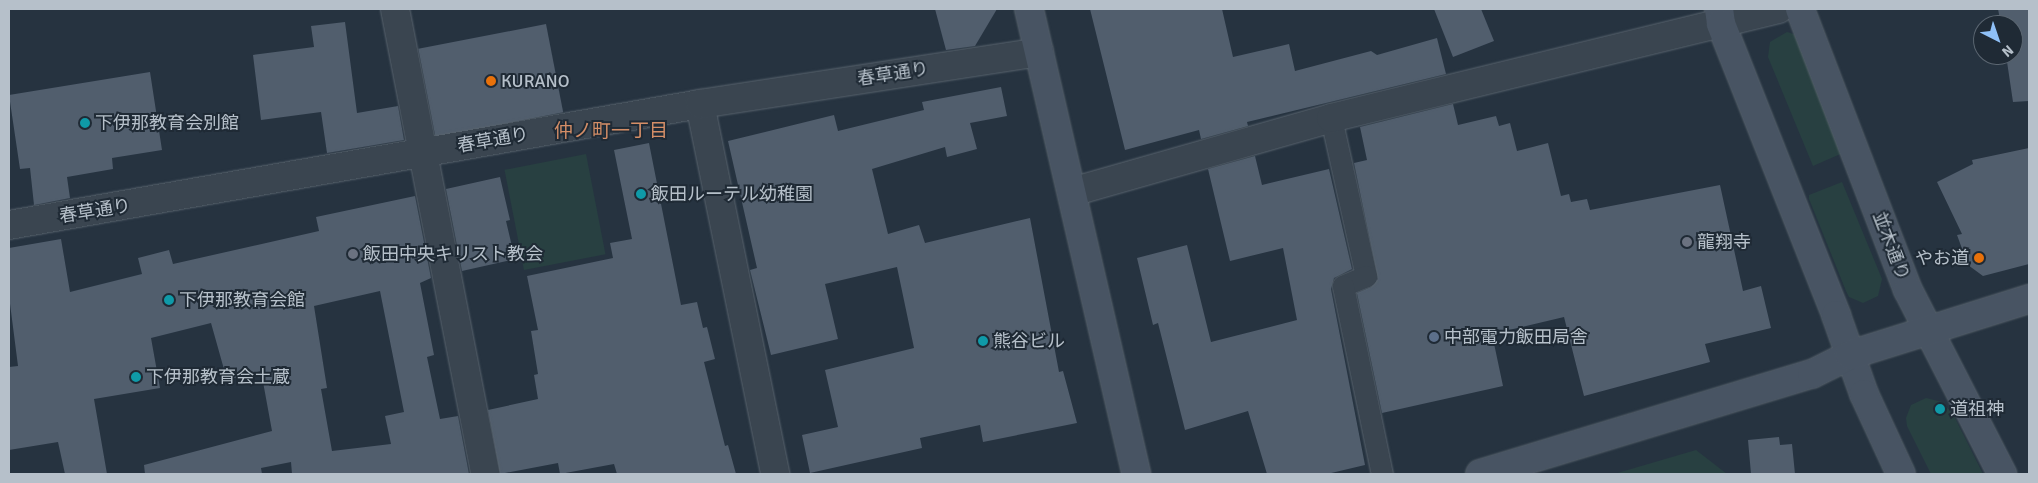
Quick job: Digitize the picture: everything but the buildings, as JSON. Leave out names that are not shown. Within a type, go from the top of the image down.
[{"type":"street","points":[[395,9],[485,474]]},
{"type":"street","points":[[1029,9],[1136,474]]},
{"type":"street","points":[[1072,192],[1331,118],[1720,16],[1779,9]]},
{"type":"street","name":"並木通り","points":[[1800,9],[1908,290],[2002,474]]},
{"type":"street","points":[[1720,16],[1864,394],[1902,474]]},
{"type":"street","name":"春草通り","points":[[9,225],[700,104],[1039,52]]},
{"type":"street","points":[[700,104],[775,474]]},
{"type":"street","points":[[1480,474],[1812,374],[1850,355],[1929,332],[2029,299]]},
{"type":"lane","points":[[1331,118],[1366,276],[1343,286],[1382,474]]},
{"type":"green space","points":[[1787,32],[1797,35],[1845,152],[1813,166],[1768,57],[1770,42]]},
{"type":"green space","points":[[586,154],[605,254],[524,270],[505,170]]},
{"type":"green space","points":[[1842,182],[1882,279],[1878,296],[1863,303],[1849,297],[1809,199],[1809,195]]},
{"type":"green space","points":[[1926,398],[1942,402],[1953,414],[1983,474],[1931,474],[1907,426],[1906,418],[1911,405]]},
{"type":"green space","points":[[1696,450],[1727,474],[1614,474]]},
{"type":"place","name":"KURANO","points":[[491,81]]},
{"type":"place","name":"下伊那教育会別館","points":[[85,123]]},
{"type":"place","name":"飯田ルーテル幼稚園","points":[[641,194]]},
{"type":"place","name":"龍翔寺","points":[[1687,242]]},
{"type":"place","name":"飯田中央キリスト教会","points":[[353,254]]},
{"type":"place","name":"やお道","points":[[1979,258]]},
{"type":"place","name":"下伊那教育会館","points":[[169,300]]},
{"type":"place","name":"中部電力飯田局舎","points":[[1434,337]]},
{"type":"place","name":"熊谷ビル","points":[[983,341]]},
{"type":"place","name":"下伊那教育会土蔵","points":[[136,377]]},
{"type":"place","name":"道祖神","points":[[1940,409]]},
{"type":"district","name":"仲ノ町一丁目","points":[[611,132]]}]
